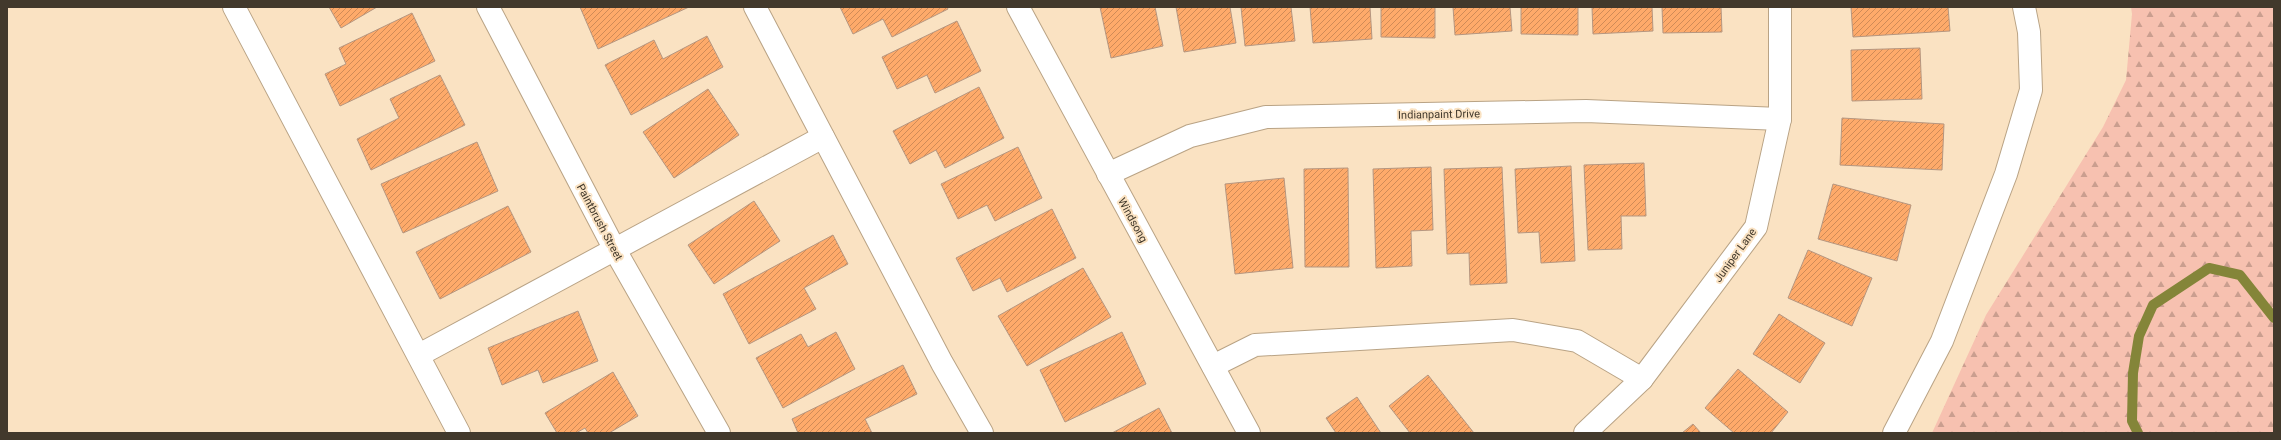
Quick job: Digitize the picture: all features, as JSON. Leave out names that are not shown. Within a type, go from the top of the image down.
[{"type":"street","points":[[234,7],[459,433]]},
{"type":"street","name":"Paintbrush Street","points":[[488,7],[615,250],[719,433]]},
{"type":"street","points":[[755,7],[942,363],[982,433]]},
{"type":"street","name":"Windsong","points":[[1018,7],[1249,433]]},
{"type":"street","name":"Juniper Lane","points":[[1585,433],[1642,379],[1756,227],[1780,119],[1780,7]]},
{"type":"street","points":[[1894,433],[1942,341],[2006,174],[2031,90],[2029,32],[2024,7]]},
{"type":"street","name":"Indianpaint Drive","points":[[1108,174],[1190,136],[1266,116],[1586,111],[1780,119]]},
{"type":"street","points":[[419,355],[823,137]]},
{"type":"street","points":[[1213,366],[1254,345],[1513,330],[1577,340],[1642,379]]},
{"type":"green space","points":[[2131,7],[2274,7],[2274,433],[1932,433],[1986,315],[2103,127],[2126,80],[2132,14]]},
{"type":"building","points":[[329,7],[377,7],[341,28]]},
{"type":"building","points":[[580,7],[689,7],[598,49]]},
{"type":"building","points":[[840,7],[947,7],[948,9],[892,37],[883,19],[853,34]]},
{"type":"building","points":[[1100,7],[1155,7],[1163,46],[1111,58]]},
{"type":"building","points":[[1176,7],[1230,7],[1236,43],[1184,52]]},
{"type":"building","points":[[1241,7],[1291,7],[1295,41],[1245,46]]},
{"type":"building","points":[[1310,7],[1370,7],[1372,39],[1313,43]]},
{"type":"building","points":[[1381,7],[1435,7],[1435,38],[1381,37]]},
{"type":"building","points":[[1453,7],[1510,7],[1512,31],[1455,35]]},
{"type":"building","points":[[1521,7],[1578,7],[1578,35],[1521,34]]},
{"type":"building","points":[[1592,7],[1652,7],[1653,31],[1593,34]]},
{"type":"building","points":[[1662,7],[1721,7],[1722,32],[1663,33]]},
{"type":"building","points":[[1851,7],[1948,7],[1950,31],[1853,37]]},
{"type":"building","points":[[412,13],[435,61],[340,106],[325,74],[346,64],[339,48]]},
{"type":"building","points":[[957,21],[981,71],[935,93],[927,75],[897,89],[882,57]]},
{"type":"building","points":[[707,36],[723,67],[631,115],[605,65],[654,40],[663,59]]},
{"type":"building","points":[[1920,48],[1922,99],[1852,101],[1851,50]]},
{"type":"building","points":[[440,75],[465,125],[371,170],[357,139],[399,118],[390,99]]},
{"type":"building","points":[[979,87],[1004,138],[945,168],[936,150],[910,164],[893,131]]},
{"type":"building","points":[[708,89],[739,135],[674,178],[643,132]]},
{"type":"building","points":[[1842,118],[1944,124],[1942,170],[1840,165]]},
{"type":"building","points":[[477,142],[498,191],[403,233],[381,184]]},
{"type":"building","points":[[1018,147],[1042,198],[995,221],[987,205],[958,219],[941,184]]},
{"type":"building","points":[[1644,163],[1646,216],[1621,216],[1622,249],[1588,250],[1584,165]]},
{"type":"building","points":[[1571,166],[1575,261],[1541,263],[1539,232],[1518,233],[1515,169]]},
{"type":"building","points":[[1431,167],[1433,230],[1411,231],[1412,266],[1376,268],[1373,169]]},
{"type":"building","points":[[1502,167],[1507,283],[1470,285],[1469,253],[1447,254],[1444,169]]},
{"type":"building","points":[[1348,168],[1349,267],[1305,267],[1304,169]]},
{"type":"building","points":[[1284,178],[1293,268],[1235,274],[1225,184]]},
{"type":"building","points":[[1833,184],[1911,205],[1897,261],[1818,239]]},
{"type":"building","points":[[754,201],[780,241],[714,284],[688,245]]},
{"type":"building","points":[[508,206],[531,252],[440,299],[416,252]]},
{"type":"building","points":[[1052,209],[1076,258],[1007,292],[1000,278],[973,291],[956,258]]},
{"type":"building","points":[[833,235],[848,264],[804,288],[816,309],[749,344],[723,294]]},
{"type":"building","points":[[1808,250],[1872,278],[1852,326],[1788,298]]},
{"type":"building","points":[[1083,268],[1111,317],[1027,366],[998,316]]},
{"type":"building","points":[[578,311],[598,361],[543,383],[538,370],[502,385],[488,348]]},
{"type":"building","points":[[1779,314],[1825,343],[1800,383],[1753,354]]},
{"type":"building","points":[[836,332],[855,369],[783,408],[756,358],[801,334],[808,347]]},
{"type":"building","points":[[1122,332],[1146,384],[1065,422],[1040,370]]},
{"type":"building","points":[[903,365],[917,394],[865,419],[872,433],[798,433],[792,419]]},
{"type":"building","points":[[1738,369],[1788,412],[1771,433],[1734,433],[1705,408]]},
{"type":"building","points":[[613,372],[638,416],[609,433],[588,433],[585,428],[576,433],[557,433],[545,413]]},
{"type":"building","points":[[1428,375],[1474,433],[1410,433],[1389,406]]},
{"type":"building","points":[[1357,397],[1381,433],[1336,433],[1326,418]]},
{"type":"building","points":[[1159,408],[1172,433],[1112,433]]},
{"type":"building","points":[[1693,424],[1701,433],[1682,433]]},
{"type":"waterway","points":[[2138,433],[2132,421],[2133,373],[2139,336],[2153,305],[2209,268],[2240,275],[2274,318]]}]
